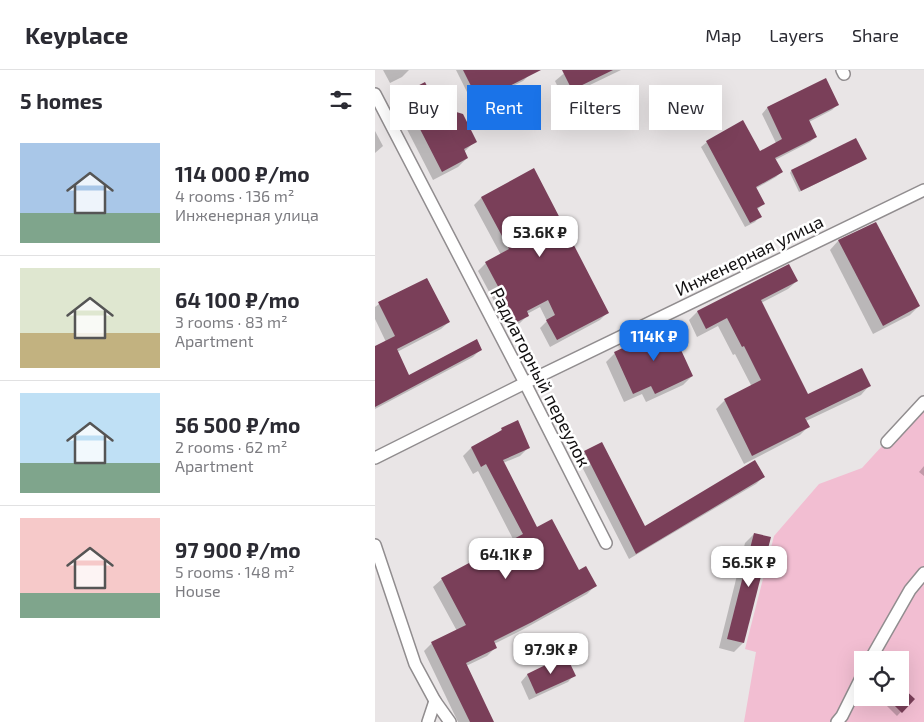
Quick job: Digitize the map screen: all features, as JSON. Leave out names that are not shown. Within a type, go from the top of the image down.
[{"type":"street","name":"Радиаторный переулок","points":[[375,94],[525,382],[606,543]]},
{"type":"street","name":"Инженерная улица","points":[[375,458],[525,382],[924,190]]},
{"type":"street","points":[[887,442],[924,402]]},
{"type":"street","points":[[375,545],[415,664],[435,701],[451,722]]},
{"type":"street","points":[[875,651],[910,590],[924,573]]},
{"type":"street","points":[[837,722],[854,692]]},
{"type":"street","points":[[427,722],[435,701]]},
{"type":"shaded area","points":[[924,400],[924,722],[744,722],[756,652],[745,649],[774,536],[819,484],[862,468]]},
{"type":"building","points":[[463,70],[541,70],[512,85],[470,85]]},
{"type":"building","points":[[562,70],[613,70],[582,85],[570,85]]},
{"type":"building","points":[[826,78],[839,105],[809,120],[817,137],[775,158],[783,172],[756,187],[765,204],[757,208],[762,217],[750,223],[706,141],[743,120],[760,151],[782,139],[767,107]]},
{"type":"building","points":[[457,112],[463,114],[467,122],[467,130],[471,130],[477,142],[464,149],[468,158],[442,172],[420,130],[457,130]]},
{"type":"building","points":[[856,138],[867,159],[801,191],[791,170]]},
{"type":"building","points":[[534,168],[609,313],[557,340],[546,320],[555,315],[548,300],[527,311],[529,316],[517,322],[485,262],[509,249],[481,197]]},
{"type":"building","points":[[876,222],[920,306],[883,326],[838,240]]},
{"type":"building","points":[[789,264],[798,281],[761,300],[808,394],[862,368],[871,386],[805,418],[810,427],[752,456],[724,399],[761,380],[727,318],[706,329],[697,311]]},
{"type":"building","points":[[427,278],[450,322],[397,349],[409,375],[477,339],[482,350],[375,407],[375,346],[395,336],[378,302]]},
{"type":"building","points":[[670,326],[693,376],[655,394],[651,386],[633,394],[614,352]]},
{"type":"building","points":[[518,420],[530,448],[503,460],[537,527],[552,519],[579,570],[586,566],[597,586],[494,641],[497,648],[466,663],[494,722],[470,722],[431,642],[466,625],[441,578],[523,534],[486,464],[481,467],[471,447],[502,430],[501,428]]},
{"type":"building","points":[[602,442],[645,526],[755,460],[765,477],[636,554],[584,451]]},
{"type":"building","points":[[754,533],[771,537],[744,643],[727,639]]},
{"type":"building","points":[[566,655],[576,676],[536,694],[527,674]]},
{"type":"building","points":[[909,693],[915,699],[909,705]]},
{"type":"building","points":[[895,706],[908,706],[902,713]]}]
